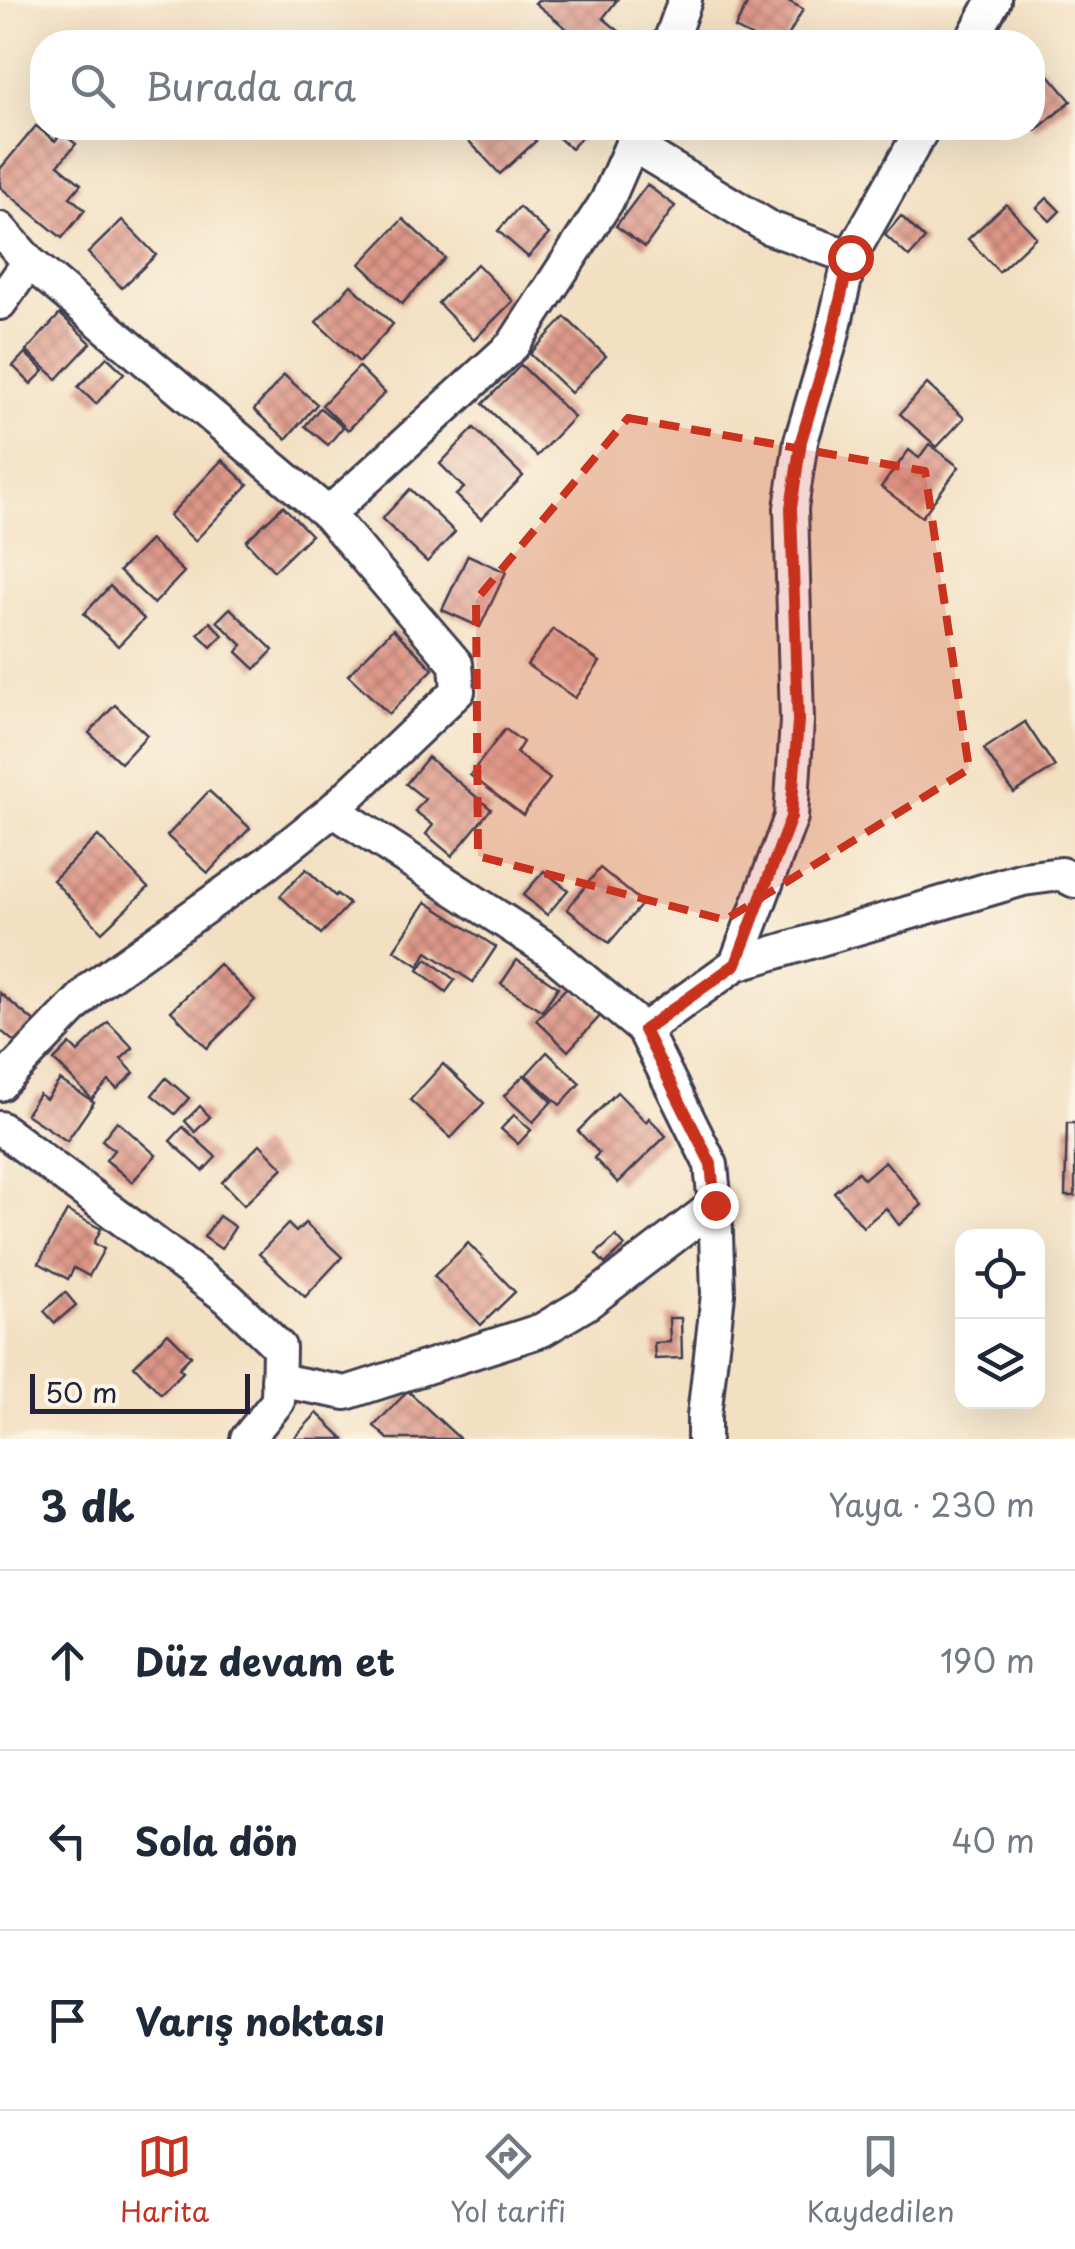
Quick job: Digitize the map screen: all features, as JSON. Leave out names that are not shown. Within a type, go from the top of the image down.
[{"type":"street","points":[[674,30],[685,0]]},
{"type":"street","points":[[978,30],[994,0]]},
{"type":"street","points":[[328,514],[513,344],[608,201],[634,140]]},
{"type":"street","points":[[642,140],[770,228],[850,257]]},
{"type":"street","points":[[736,964],[791,817],[798,721],[791,508],[801,441],[850,257],[916,140]]},
{"type":"street","points":[[0,229],[29,262],[328,514],[456,664],[458,691],[334,810],[267,863],[93,986],[0,1084]]},
{"type":"street","points":[[0,303],[29,262]]},
{"type":"street","points":[[334,810],[547,950],[644,1030],[711,1164],[718,1294],[704,1439]]},
{"type":"street","points":[[644,1030],[736,964],[1024,879],[1061,874],[1075,881]]},
{"type":"street","points":[[0,1128],[228,1298],[279,1347],[278,1401],[247,1439]]},
{"type":"street","points":[[278,1380],[346,1393],[542,1330],[587,1304],[715,1205]]},
{"type":"highlighted area","points":[[628,418],[925,471],[969,769],[725,920],[478,856],[476,600]]},
{"type":"building","points":[[617,0],[603,18],[618,30],[568,30],[535,3]]},
{"type":"building","points":[[749,0],[786,0],[803,9],[792,30],[735,28]]},
{"type":"building","points":[[1045,70],[1071,101],[1045,123]]},
{"type":"building","points":[[30,133],[30,140],[71,140],[76,144],[58,165],[81,184],[70,197],[85,210],[62,238],[0,187],[0,169]]},
{"type":"building","points":[[468,140],[536,141],[500,174]]},
{"type":"building","points":[[561,140],[579,140],[571,149]]},
{"type":"building","points":[[647,185],[675,206],[645,247],[616,226]]},
{"type":"building","points":[[1047,198],[1060,211],[1050,221],[1037,208]]},
{"type":"building","points":[[1006,204],[1036,237],[999,272],[968,239]]},
{"type":"building","points":[[519,207],[549,234],[528,257],[498,231]]},
{"type":"building","points":[[901,216],[925,239],[909,257],[885,235]]},
{"type":"building","points":[[403,219],[445,258],[402,304],[360,264]]},
{"type":"building","points":[[122,220],[156,255],[122,288],[88,253]]},
{"type":"building","points":[[477,264],[513,301],[474,340],[438,303]]},
{"type":"building","points":[[351,285],[393,324],[359,362],[316,322]]},
{"type":"building","points":[[60,314],[91,343],[57,379],[26,351]]},
{"type":"building","points":[[565,317],[606,356],[571,393],[530,354]]},
{"type":"building","points":[[25,353],[44,371],[31,384],[13,366]]},
{"type":"building","points":[[107,357],[124,373],[96,404],[78,387]]},
{"type":"building","points":[[521,365],[574,417],[537,456],[483,404]]},
{"type":"building","points":[[359,367],[385,393],[348,430],[322,405]]},
{"type":"building","points":[[284,375],[317,404],[286,439],[254,410]]},
{"type":"building","points":[[927,384],[964,418],[937,447],[900,414]]},
{"type":"building","points":[[320,408],[343,427],[328,445],[305,426]]},
{"type":"building","points":[[474,428],[523,476],[481,519],[456,495],[464,488],[440,464]]},
{"type":"building","points":[[929,444],[959,467],[922,517],[881,487],[909,450],[919,458]]},
{"type":"building","points":[[222,460],[248,485],[195,541],[169,516]]},
{"type":"building","points":[[410,489],[455,532],[427,562],[382,519]]},
{"type":"building","points":[[283,506],[311,535],[274,571],[246,541]]},
{"type":"building","points":[[150,540],[184,572],[154,604],[119,571]]},
{"type":"building","points":[[468,555],[506,572],[480,627],[442,610]]},
{"type":"building","points":[[110,586],[144,619],[118,646],[84,614]]},
{"type":"building","points":[[230,608],[273,650],[255,669],[237,652],[242,645],[217,621]]},
{"type":"building","points":[[210,622],[223,635],[211,647],[198,634]]},
{"type":"building","points":[[393,629],[433,669],[389,714],[348,675]]},
{"type":"building","points":[[553,629],[600,662],[575,698],[527,665]]},
{"type":"building","points":[[115,705],[147,735],[121,763],[89,733]]},
{"type":"building","points":[[1025,722],[1055,767],[1014,793],[984,749]]},
{"type":"building","points":[[505,729],[523,742],[516,753],[550,779],[523,815],[470,775]]},
{"type":"building","points":[[428,757],[491,809],[452,856],[426,834],[433,825],[415,811],[425,799],[406,784]]},
{"type":"building","points":[[209,791],[250,828],[208,873],[167,836]]},
{"type":"building","points":[[98,836],[148,888],[102,932],[53,880]]},
{"type":"building","points":[[600,868],[643,903],[609,943],[567,909]]},
{"type":"building","points":[[306,869],[349,904],[321,934],[280,896]]},
{"type":"building","points":[[544,871],[568,890],[547,915],[523,895]]},
{"type":"building","points":[[426,902],[496,947],[473,982],[427,952],[419,966],[394,950]]},
{"type":"building","points":[[427,959],[455,980],[446,992],[418,970]]},
{"type":"building","points":[[517,960],[558,987],[542,1011],[501,984]]},
{"type":"building","points":[[219,964],[255,1000],[207,1048],[171,1011]]},
{"type":"building","points":[[569,985],[601,1015],[568,1051],[536,1020]]},
{"type":"building","points":[[0,993],[37,1024],[19,1046],[0,1030]]},
{"type":"building","points":[[108,1022],[133,1048],[121,1059],[134,1073],[117,1089],[109,1081],[92,1099],[54,1060],[70,1044],[78,1052]]},
{"type":"building","points":[[547,1052],[580,1083],[560,1105],[526,1075]]},
{"type":"building","points":[[443,1064],[484,1103],[451,1138],[410,1100]]},
{"type":"building","points":[[524,1075],[552,1101],[533,1122],[504,1096]]},
{"type":"building","points":[[166,1078],[189,1098],[175,1114],[152,1095]]},
{"type":"building","points":[[60,1080],[94,1102],[67,1141],[26,1114],[39,1094],[46,1099]]},
{"type":"building","points":[[617,1092],[666,1136],[618,1183],[594,1158],[599,1153],[578,1131]]},
{"type":"building","points":[[200,1106],[210,1117],[195,1132],[185,1121]]},
{"type":"building","points":[[514,1115],[531,1130],[518,1144],[501,1129]]},
{"type":"building","points":[[117,1121],[156,1155],[132,1182],[106,1160],[114,1150],[102,1140]]},
{"type":"building","points":[[1067,1123],[1075,1123],[1075,1196],[1065,1196]]},
{"type":"building","points":[[183,1127],[216,1157],[203,1171],[170,1141]]},
{"type":"building","points":[[260,1144],[283,1168],[244,1205],[222,1182]]},
{"type":"building","points":[[885,1161],[922,1205],[899,1225],[886,1208],[863,1227],[834,1192],[858,1172],[864,1179]]},
{"type":"building","points":[[67,1211],[101,1229],[94,1243],[104,1249],[89,1276],[74,1268],[68,1279],[39,1263]]},
{"type":"building","points":[[219,1216],[235,1227],[221,1249],[204,1237]]},
{"type":"building","points":[[305,1223],[342,1257],[305,1297],[259,1254],[288,1224],[296,1232]]},
{"type":"building","points":[[616,1236],[625,1246],[605,1264],[596,1254]]},
{"type":"building","points":[[468,1243],[515,1292],[481,1325],[434,1276]]},
{"type":"building","points":[[65,1292],[76,1305],[55,1323],[44,1311]]},
{"type":"building","points":[[669,1318],[681,1318],[682,1358],[655,1359],[654,1343],[670,1342]]},
{"type":"building","points":[[168,1333],[191,1356],[179,1368],[183,1372],[161,1394],[134,1366]]},
{"type":"building","points":[[408,1391],[460,1439],[388,1439],[374,1426]]},
{"type":"building","points":[[317,1413],[344,1439],[293,1439]]},
{"type":"route","points":[[715,1205],[711,1164],[644,1030],[736,964],[791,817],[798,721],[791,508],[801,441],[850,257]]}]
